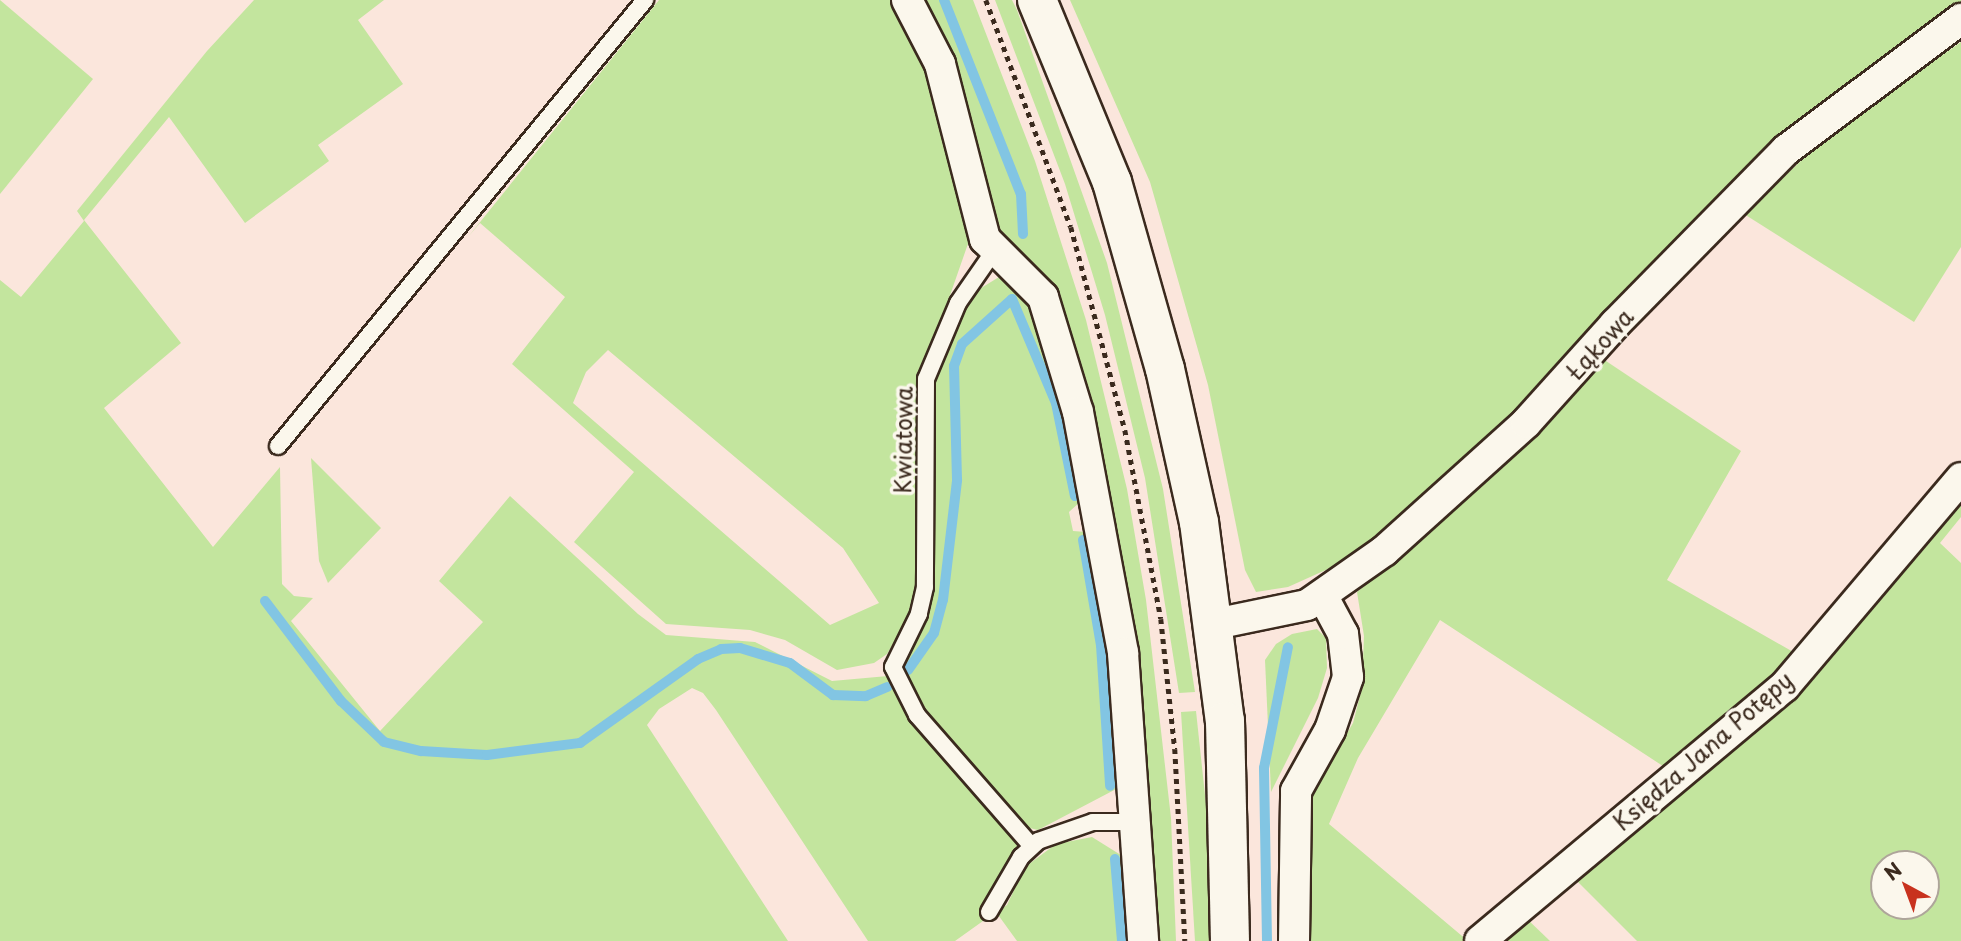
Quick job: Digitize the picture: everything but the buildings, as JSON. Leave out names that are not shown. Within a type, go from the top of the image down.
[{"type":"main road","points":[[1037,0],[1102,158],[1128,236],[1171,394],[1199,522],[1215,624],[1229,796],[1230,941]]},
{"type":"street","points":[[907,0],[940,64],[984,235],[994,251],[1030,279],[1043,297],[1078,412],[1123,653],[1143,941]]},
{"type":"street","name":"Łąkowa","points":[[1215,624],[1279,613],[1322,595],[1384,551],[1517,432],[1786,150],[1961,19]]},
{"type":"street","name":"Księdza Jana Potępy","points":[[1480,941],[1784,687],[1961,478]]},
{"type":"street","points":[[1294,941],[1296,791],[1330,730],[1348,677],[1343,634],[1322,595]]},
{"type":"lane","points":[[278,446],[645,0]]},
{"type":"lane","name":"Kwiatowa","points":[[994,251],[958,303],[926,379],[926,575],[922,605],[894,657],[895,679],[918,715],[1031,845]]},
{"type":"lane","points":[[989,912],[1031,845],[1093,822],[1134,822]]},
{"type":"green space","points":[[0,0],[93,79],[0,194]]},
{"type":"green space","points":[[254,0],[384,0],[358,20],[403,84],[318,145],[329,161],[245,223],[169,117],[84,220],[181,343],[104,408],[213,547],[280,467],[282,584],[294,596],[313,598],[291,621],[380,731],[483,622],[439,581],[510,496],[638,614],[666,635],[755,642],[832,681],[888,676],[1019,844],[983,921],[955,941],[868,941],[716,710],[703,693],[692,688],[659,709],[647,725],[788,941],[0,941],[0,280],[21,297],[84,221],[77,211],[207,51]]},
{"type":"green space","points":[[659,0],[894,0],[921,39],[970,238],[919,384],[917,602],[887,654],[874,663],[837,670],[785,640],[750,630],[666,624],[574,542],[634,472],[512,364],[565,297],[480,223],[468,237]],"holes":[[[608,350],[843,548],[879,603],[830,625],[573,403],[586,372]]]},
{"type":"green space","points":[[923,0],[973,0],[1035,161],[1086,320],[1127,489],[1146,600],[1171,818],[1176,941],[1151,941],[1148,868],[1049,284],[1015,254],[998,230],[945,45]]},
{"type":"green space","points":[[995,0],[1012,0],[1017,10],[1107,263],[1163,489],[1195,692],[1179,693],[1145,478],[1105,315],[1065,184]]},
{"type":"green space","points":[[1070,0],[1961,0],[1961,9],[1570,363],[1412,513],[1339,564],[1288,587],[1256,592],[1245,570],[1208,385],[1150,182]]},
{"type":"green space","points":[[1961,42],[1961,247],[1914,322],[1744,214],[1832,132]]},
{"type":"green space","points":[[999,277],[1005,277],[1027,297],[1061,391],[1081,501],[1069,512],[1073,531],[1086,532],[1106,604],[1120,787],[1038,830],[1021,826],[922,711],[902,666],[933,587],[931,388],[950,331],[978,290]]},
{"type":"green space","points":[[1603,359],[1741,451],[1667,580],[1802,657],[1672,772],[1440,620],[1358,758],[1329,824],[1468,941],[1307,941],[1308,817],[1313,791],[1353,723],[1362,688],[1364,636],[1357,592],[1427,532]]},
{"type":"green space","points":[[311,458],[381,528],[328,583],[319,561]]},
{"type":"green space","points":[[1961,488],[1961,517],[1940,543],[1961,563],[1961,941],[1637,941],[1570,874],[1709,763]]},
{"type":"green space","points":[[1317,629],[1326,638],[1327,668],[1318,698],[1271,792],[1265,660],[1276,644],[1292,634]]},
{"type":"green space","points":[[1196,711],[1208,823],[1212,941],[1195,941],[1181,712]]},
{"type":"green space","points":[[1092,837],[1124,857],[1134,941],[1017,941],[996,912],[1007,905],[1025,867],[1056,844]]},
{"type":"green space","points":[[1523,915],[1550,941],[1494,941]]},
{"type":"waterway","points":[[944,0],[1021,194],[1023,234]]},
{"type":"waterway","points":[[908,670],[934,633],[943,600],[957,480],[954,366],[962,344],[1012,299],[1056,403],[1075,496]]},
{"type":"waterway","points":[[1083,540],[1101,645],[1110,786]]},
{"type":"waterway","points":[[265,601],[341,701],[384,742],[421,751],[487,755],[580,743],[698,659],[721,649],[740,648],[790,663],[833,695],[866,696],[887,687]]},
{"type":"waterway","points":[[1267,941],[1264,768],[1288,647]]},
{"type":"waterway","points":[[1115,859],[1122,941]]}]
